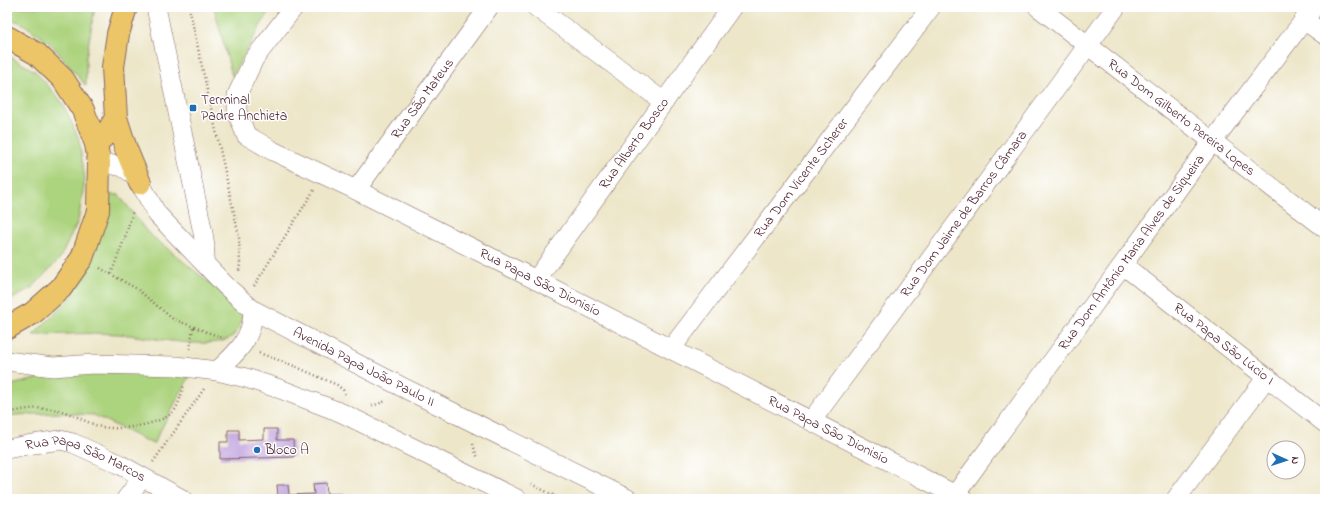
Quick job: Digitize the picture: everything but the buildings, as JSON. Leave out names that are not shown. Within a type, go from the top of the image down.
[{"type":"main road","points":[[126,7],[118,34],[113,67],[116,118],[126,149],[140,183]]},
{"type":"main road","points":[[7,37],[36,54],[63,79],[83,110],[97,153],[98,211],[82,258],[61,288],[7,336]]},
{"type":"main road","points":[[97,153],[116,118]]},
{"type":"main road","points":[[7,328],[33,314]]},
{"type":"street","points":[[156,7],[203,233],[205,246],[204,262]]},
{"type":"street","name":"Rua Papa São Dionisío","points":[[294,7],[254,59],[237,95],[237,112],[246,135],[273,151],[324,174],[812,420],[957,498]]},
{"type":"street","name":"Rua São Mateus","points":[[356,190],[489,7]]},
{"type":"street","points":[[536,7],[664,102]]},
{"type":"street","name":"Rua Alberto Bosco","points":[[536,280],[732,7]]},
{"type":"street","name":"Rua Dom Vicente Scherer","points":[[670,349],[931,7]]},
{"type":"street","name":"Rua Dom Gilberto Pereira Lopes","points":[[1038,7],[1325,228]]},
{"type":"street","name":"Rua Dom Jaime de Barros Câmara","points":[[812,420],[1116,7]]},
{"type":"street","points":[[1309,13],[1325,35]]},
{"type":"street","name":"Rua Dom Antônio Maria Alves de Siqueira","points":[[957,498],[1212,142],[1309,13]]},
{"type":"street","name":"Avenida Papa João Paulo II","points":[[97,153],[123,167],[132,174],[140,183],[157,214],[248,306],[409,390],[628,499]]},
{"type":"street","name":"Rua Papa São Lúcio I","points":[[1123,265],[1325,423]]},
{"type":"street","points":[[217,371],[234,356],[242,346],[250,328],[248,306]]},
{"type":"street","points":[[7,361],[53,367],[109,364],[188,366],[246,378],[280,389],[342,413],[517,499]]},
{"type":"street","points":[[1176,499],[1267,377]]},
{"type":"street","name":"Rua Papa São Marcos","points":[[7,449],[60,440],[73,443],[118,464],[182,499]]},
{"type":"street","points":[[126,499],[142,478]]},
{"type":"path","points":[[189,7],[239,236],[240,264],[237,277],[228,287]]},
{"type":"path","points":[[248,306],[324,174]]},
{"type":"path","points":[[111,274],[125,237],[140,183]]},
{"type":"path","points":[[82,258],[137,289],[173,319],[292,365],[337,385],[343,390],[348,399]]},
{"type":"path","points":[[7,414],[39,408],[59,410],[99,426],[116,428],[158,421],[168,417],[179,403],[188,366]]},
{"type":"path","points":[[142,478],[217,371]]},
{"type":"path","name":"Avenida Papa João Paulo II","points":[[369,407],[386,401],[393,403]]},
{"type":"path","points":[[472,440],[478,458],[483,461]]},
{"type":"path","points":[[528,483],[561,499]]},
{"type":"green space","points":[[7,7],[95,7],[86,58],[86,86],[52,45],[22,23],[7,18]]},
{"type":"green space","points":[[214,7],[271,7],[232,76]]},
{"type":"green space","points":[[7,55],[35,71],[62,102],[79,139],[85,180],[78,221],[60,258],[32,288],[7,302]]},
{"type":"green space","points":[[106,194],[119,195],[147,232],[244,311],[239,327],[232,337],[218,342],[190,343],[108,333],[33,335],[70,299],[96,248]]},
{"type":"green space","points":[[74,370],[192,372],[153,444],[94,415],[60,413],[14,415],[7,418],[7,386]]},
{"type":"place","name":"Terminal Padre Anchieta","points":[[193,108]]},
{"type":"place","name":"Bloco A","points":[[257,450]]}]
